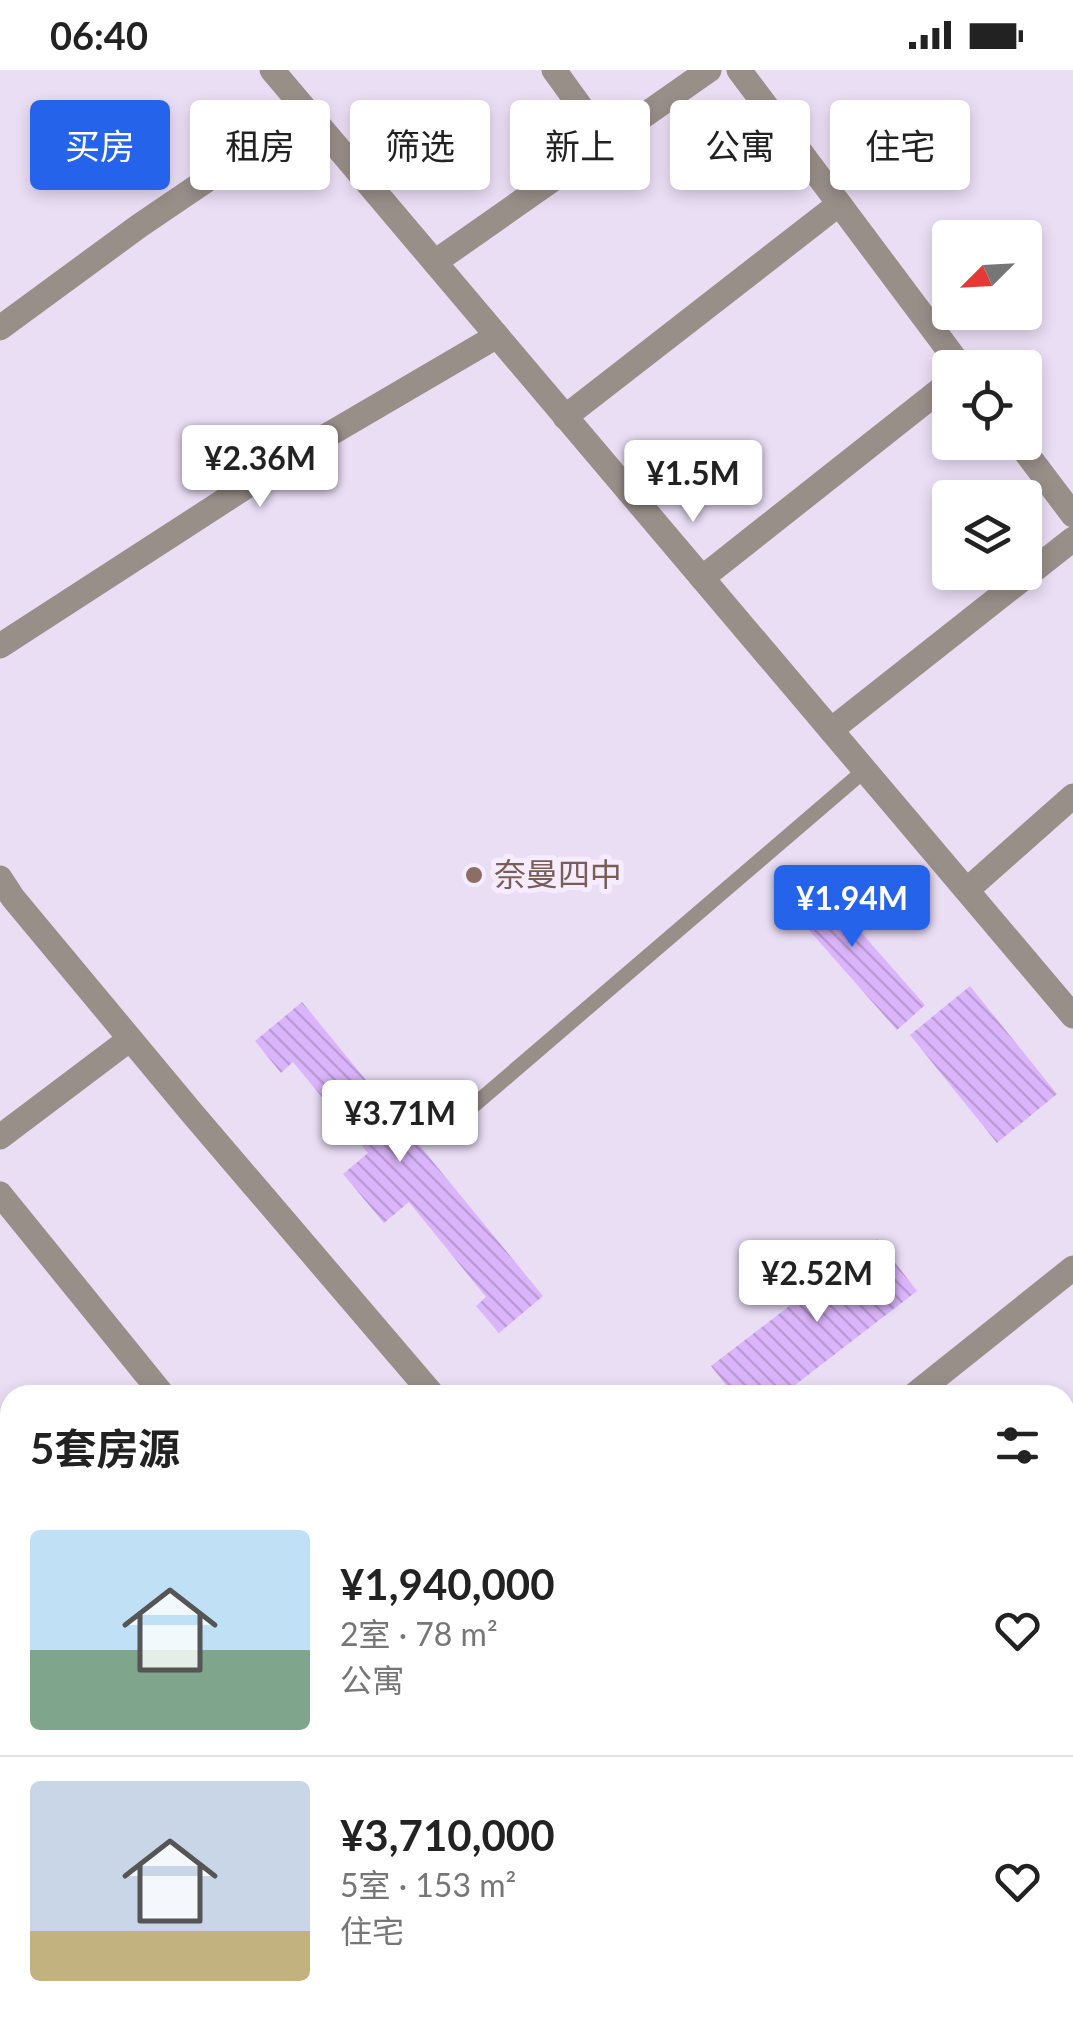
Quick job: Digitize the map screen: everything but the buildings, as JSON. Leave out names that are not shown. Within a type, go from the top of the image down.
[{"type":"street","points":[[272,70],[298,100]]},
{"type":"street","points":[[554,70],[576,100]]},
{"type":"street","points":[[650,112],[710,70]]},
{"type":"street","points":[[739,70],[948,350]]},
{"type":"street","points":[[330,138],[1073,1016]]},
{"type":"street","points":[[0,328],[192,190]]},
{"type":"street","points":[[434,262],[537,190]]},
{"type":"street","points":[[566,417],[839,204]]},
{"type":"street","points":[[0,646],[304,449],[497,336]]},
{"type":"street","points":[[702,578],[932,396]]},
{"type":"street","points":[[1031,460],[1073,516]]},
{"type":"street","points":[[830,730],[1073,540]]},
{"type":"street","points":[[966,890],[1073,796]]},
{"type":"street","points":[[0,878],[130,1039],[424,1385]]},
{"type":"street","points":[[0,1137],[130,1039]]},
{"type":"street","points":[[0,1194],[155,1385]]},
{"type":"street","points":[[927,1385],[1073,1268]]},
{"type":"lane","points":[[473,1106],[865,770]]},
{"type":"place","name":"奈曼四中","points":[[474,875]]}]
